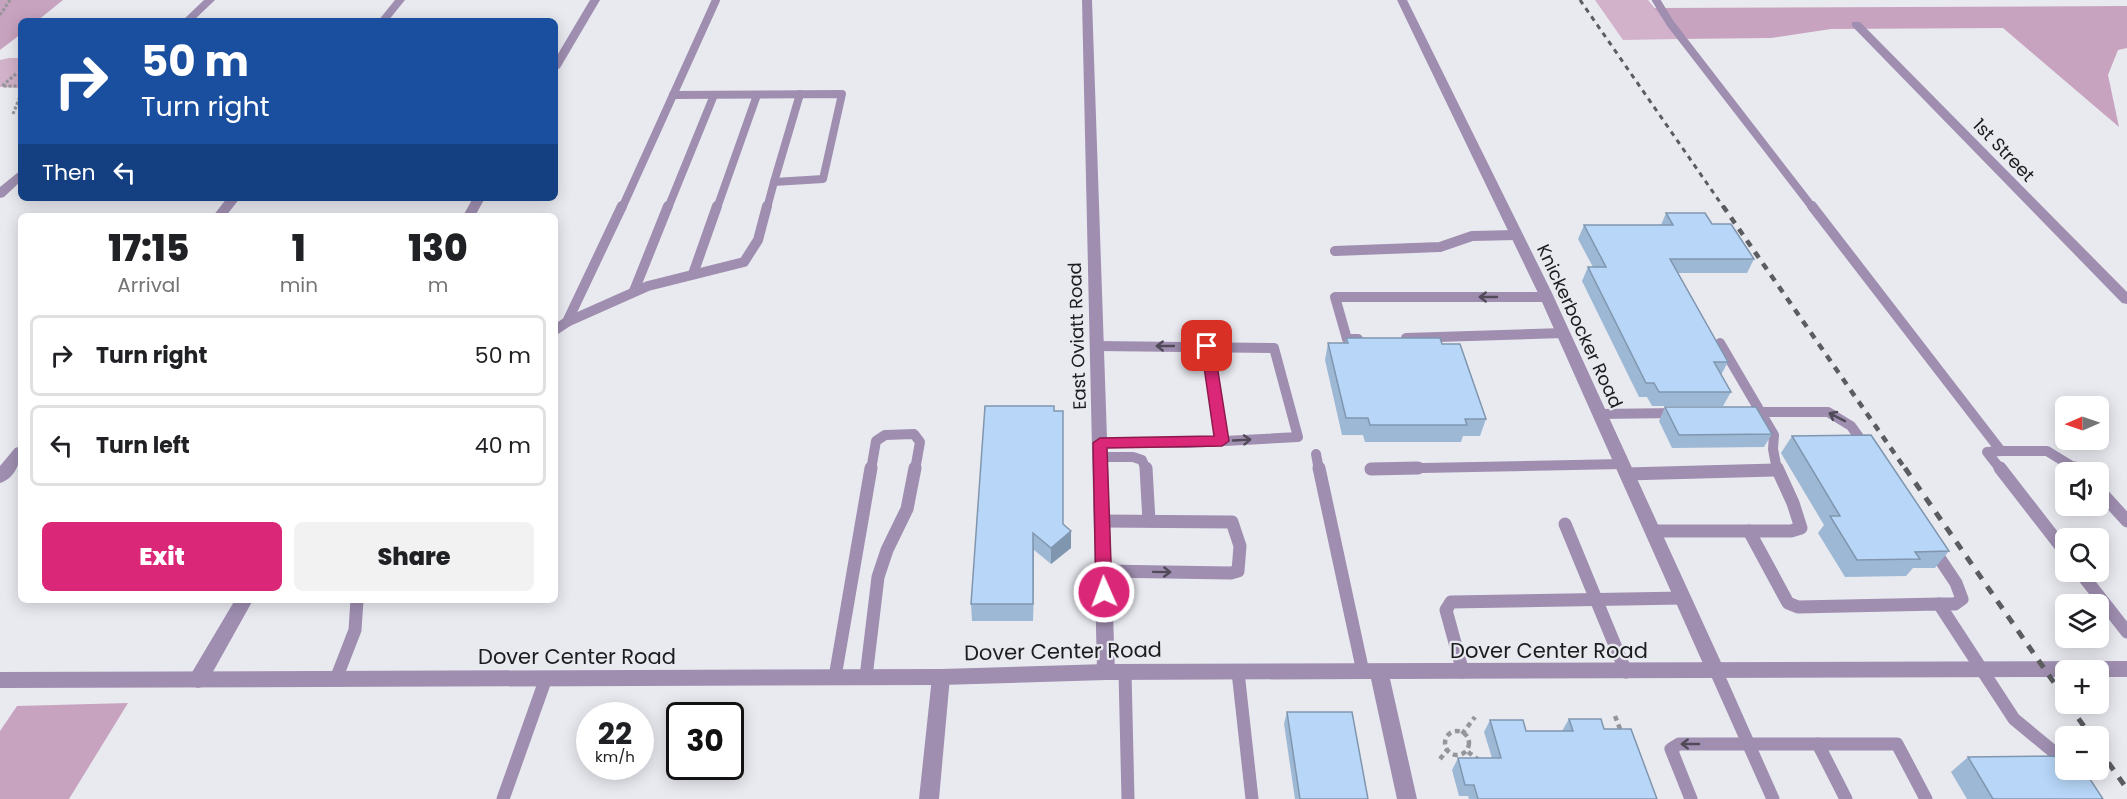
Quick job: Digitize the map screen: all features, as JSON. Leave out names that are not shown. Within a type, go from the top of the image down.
[{"type":"street","points":[[190,18],[210,0]]},
{"type":"street","points":[[385,18],[400,0]]},
{"type":"street","points":[[558,63],[595,0]]},
{"type":"street","name":"East Oviatt Road","points":[[1087,0],[1106,672]]},
{"type":"street","name":"Knickerbocker Road","points":[[1402,0],[1563,333],[1716,671]]},
{"type":"street","name":"1st Street","points":[[1856,24],[2127,300]]},
{"type":"street","points":[[0,194],[18,177]]},
{"type":"street","points":[[222,213],[232,201]]},
{"type":"street","points":[[0,477],[18,456]]},
{"type":"street","points":[[198,680],[242,603]]},
{"type":"street","name":"Dover Center Road","points":[[0,680],[866,677],[1106,672],[2127,669]]},
{"type":"street","points":[[1371,672],[1407,799]]},
{"type":"street","points":[[929,799],[941,676]]},
{"type":"lane","points":[[567,322],[716,0]]},
{"type":"lane","points":[[1656,0],[1676,30],[2001,451]]},
{"type":"lane","points":[[673,94],[842,94],[823,179],[774,182]]},
{"type":"lane","points":[[634,291],[714,94]]},
{"type":"lane","points":[[693,274],[757,94]]},
{"type":"lane","points":[[558,328],[567,322],[592,315],[634,291],[744,262],[758,240],[800,94]]},
{"type":"lane","points":[[1335,251],[1440,248],[1472,236],[1516,235]]},
{"type":"lane","points":[[1370,339],[1347,339],[1335,297],[1546,297]]},
{"type":"lane","points":[[1392,338],[1473,337],[1518,331],[1563,333]]},
{"type":"lane","points":[[1653,531],[1791,531],[1801,528],[1798,507],[1775,470],[1772,450],[1774,435],[1720,344]]},
{"type":"lane","points":[[1097,346],[1274,348],[1298,437],[1100,450]]},
{"type":"lane","points":[[1207,346],[1222,441]]},
{"type":"lane","points":[[1739,412],[1816,411],[1836,416],[1851,426],[1874,460]]},
{"type":"lane","points":[[1599,414],[1695,413]]},
{"type":"lane","points":[[835,677],[876,441],[885,435],[914,434],[920,442],[907,508],[887,550],[878,578],[866,677]]},
{"type":"lane","points":[[1100,450],[1142,460],[1146,466],[1149,521]]},
{"type":"lane","points":[[2055,539],[1988,452],[2047,451],[2065,462]]},
{"type":"lane","points":[[1316,454],[1371,672]]},
{"type":"lane","points":[[1371,469],[1775,470]]},
{"type":"lane","points":[[2109,501],[2127,520]]},
{"type":"lane","points":[[1101,521],[1232,522],[1236,528],[1241,565],[1238,571],[1231,573],[1103,571]]},
{"type":"lane","points":[[1565,524],[1626,672]]},
{"type":"lane","points":[[1749,531],[1788,603],[1798,607],[1960,602],[1961,595],[1924,536]]},
{"type":"lane","points":[[2088,582],[2127,632]]},
{"type":"lane","points":[[1462,672],[1446,610],[1451,602],[1683,598]]},
{"type":"lane","points":[[336,679],[356,630],[357,603]]},
{"type":"lane","points":[[1939,604],[2014,719],[2055,753]]},
{"type":"lane","points":[[1716,671],[1773,799]]},
{"type":"lane","points":[[1125,672],[1128,799]]},
{"type":"lane","points":[[1238,672],[1252,799]]},
{"type":"lane","points":[[503,799],[546,678]]},
{"type":"lane","points":[[1690,799],[1671,749],[1679,744],[1897,744],[1926,799]]},
{"type":"lane","points":[[1818,744],[1846,799]]},
{"type":"path","points":[[0,15],[10,0]]},
{"type":"path","points":[[16,74],[2,86],[18,86]]},
{"type":"path","points":[[13,114],[18,102]]},
{"type":"path","points":[[1615,716],[1623,736]]},
{"type":"path","points":[[1462,734],[1474,717]]},
{"type":"path","points":[[1468,752],[1470,744],[1462,734],[1455,732],[1447,734],[1444,740],[1448,749],[1459,754],[1468,752],[1486,764]]},
{"type":"path","points":[[1440,759],[1448,749]]},
{"type":"shaded area","points":[[0,0],[63,0],[41,18],[18,18],[18,36],[0,50]]},
{"type":"shaded area","points":[[1595,0],[1648,0],[1679,39],[1623,40]]},
{"type":"shaded area","points":[[2127,6],[2127,48],[2118,50],[2108,75],[2119,127],[2003,28],[1831,29],[1771,38],[1679,39],[1654,8]]},
{"type":"shaded area","points":[[18,58],[18,88],[0,87],[0,60]]},
{"type":"shaded area","points":[[128,703],[69,799],[0,799],[0,731],[17,706]]},
{"type":"building","points":[[1666,213],[1705,213],[1712,224],[1731,224],[1754,259],[1670,259],[1728,362],[1714,362],[1731,392],[1659,392],[1654,383],[1646,383],[1588,267],[1606,267],[1584,225],[1673,225]]},
{"type":"building","points":[[1346,338],[1440,338],[1442,344],[1460,344],[1486,419],[1465,419],[1467,425],[1370,425],[1368,418],[1346,418],[1328,343],[1348,343]]},
{"type":"building","points":[[985,406],[1054,406],[1054,411],[1063,411],[1063,524],[1071,531],[1051,548],[1033,533],[1033,604],[971,604]]},
{"type":"building","points":[[1665,407],[1756,407],[1772,434],[1679,435]]},
{"type":"building","points":[[1871,435],[1949,551],[1915,552],[1920,559],[1857,560],[1830,516],[1840,516],[1792,436]]},
{"type":"building","points":[[1287,712],[1352,712],[1368,799],[1300,799]]},
{"type":"building","points":[[1569,719],[1601,719],[1604,729],[1631,729],[1657,799],[1478,799],[1474,785],[1465,785],[1458,758],[1501,758],[1490,720],[1523,720],[1526,731],[1573,731]]},
{"type":"building","points":[[2055,756],[2055,780],[2091,780],[2103,799],[1993,799],[1968,757]]},
{"type":"railway","points":[[1580,0],[1724,208]]},
{"type":"railway","points":[[1723,206],[1906,470]]},
{"type":"railway","points":[[1905,468],[2055,684]]},
{"type":"railway","points":[[2075,714],[2084,726]]},
{"type":"railway","points":[[2109,764],[2127,789]]},
{"type":"route","points":[[1104,592],[1100,443],[1222,441],[1207,346]]}]
